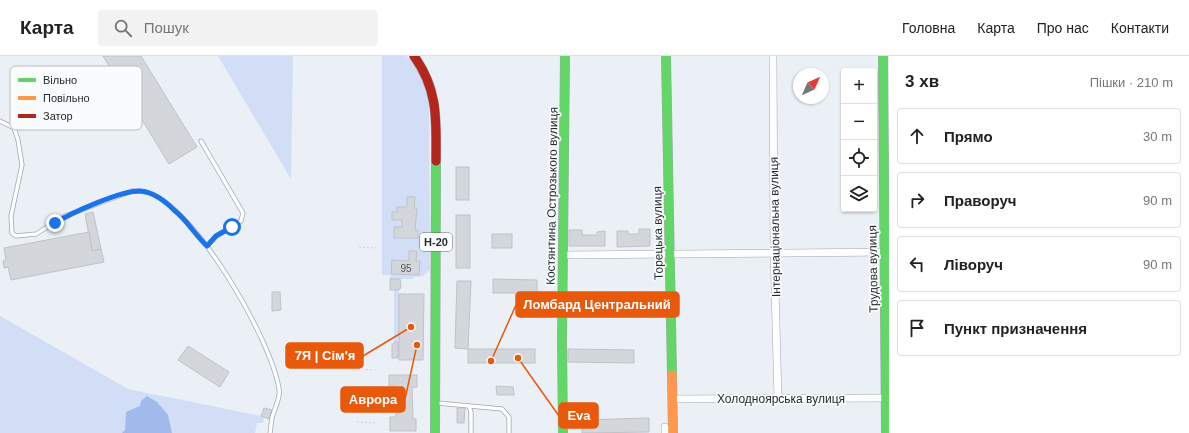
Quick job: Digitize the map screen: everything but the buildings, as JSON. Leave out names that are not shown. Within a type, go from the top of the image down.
[{"type":"street","name":"Н-20","points":[[414,56],[428,79],[435,100],[436,111],[435,433]]},
{"type":"street","name":"Костянтина Острозького вулиця","points":[[563,433],[562,340],[565,56]]},
{"type":"street","name":"Торецька вулиця","points":[[666,56],[671,255],[673,433]]},
{"type":"street","name":"Інтернаціональна вулиця","points":[[773,56],[774,252],[778,399]]},
{"type":"street","name":"Трудова вулиця","points":[[883,56],[887,252],[888,398],[886,433]]},
{"type":"street","points":[[564,255],[887,252]]},
{"type":"street","name":"Холодноярська вулиця","points":[[673,399],[888,398]]},
{"type":"lane","points":[[0,121],[10,126]]},
{"type":"lane","points":[[15,130],[20,147],[22,165],[10,224],[12,232],[16,236],[36,234],[71,214],[132,191],[140,191],[156,196],[175,210],[212,251],[253,319],[269,356],[280,389],[271,419],[270,433]]},
{"type":"lane","points":[[201,141],[243,213],[241,221],[216,236],[207,246]]},
{"type":"lane","points":[[436,403],[502,410],[509,417],[509,433]]},
{"type":"lane","points":[[469,406],[471,412],[471,433]]},
{"type":"path","points":[[359,247],[376,248]]},
{"type":"path","points":[[358,369],[375,370]]},
{"type":"path","points":[[357,422],[375,423]]},
{"type":"shaded area","points":[[218,56],[293,56],[291,179]]},
{"type":"shaded area","points":[[382,56],[405,56],[409,58],[417,67],[429,97],[430,270],[421,277],[415,276],[412,279],[390,279],[390,275],[382,275]]},
{"type":"shaded area","points":[[399,288],[399,358],[394,342],[394,290]]},
{"type":"shaded area","points":[[0,316],[128,389],[261,416],[264,418],[263,423],[257,423],[255,433],[0,433]]},
{"type":"water","points":[[147,396],[157,402],[168,415],[172,433],[122,433],[125,430],[126,412],[140,406],[141,401]]},
{"type":"traffic: fast","points":[[563,433],[562,340],[565,56]]},
{"type":"traffic: fast","points":[[666,56],[672,375]]},
{"type":"traffic: fast","points":[[883,56],[886,433]]},
{"type":"traffic: fast","points":[[435,433],[436,161]]},
{"type":"traffic: slow","points":[[672,375],[673,433]]},
{"type":"traffic: jam","points":[[414,56],[422,69],[432,94],[436,119],[436,161]]},
{"type":"place","name":"7Я | Сім'я","points":[[411,327]]},
{"type":"place","name":"Аврора","points":[[417,345]]},
{"type":"place","name":"Eva","points":[[518,358]]},
{"type":"place","name":"Ломбард Центральний","points":[[491,361]]},
{"type":"route","points":[[55,223],[65,216],[94,205],[132,191],[140,191],[148,192],[156,196],[175,210],[207,246],[216,236],[232,227]]}]
